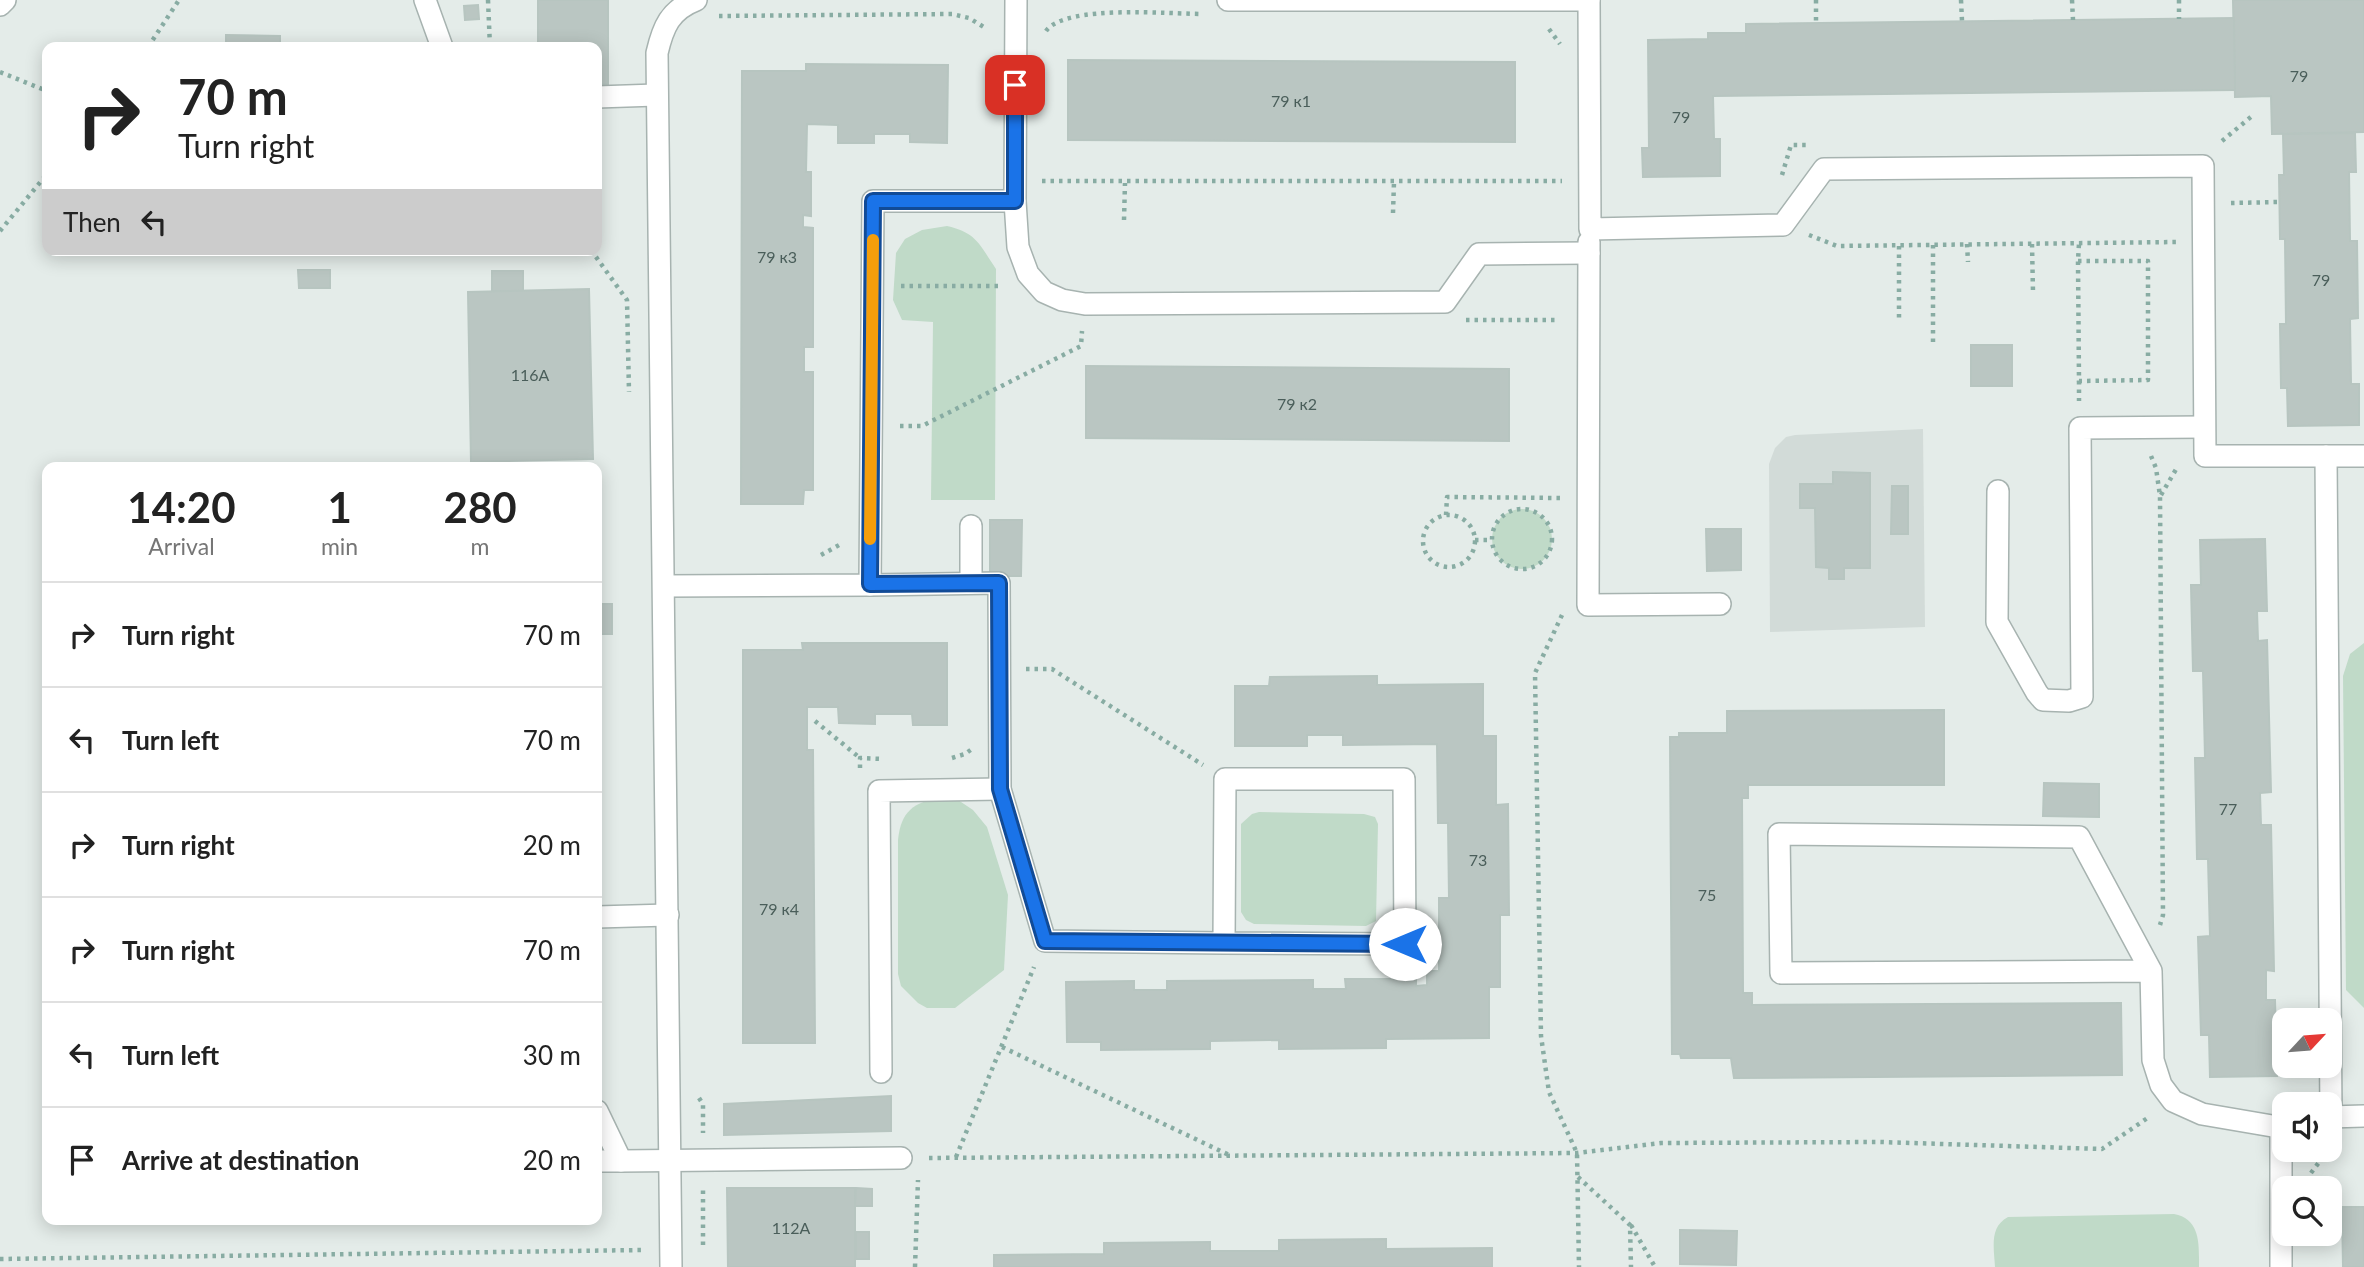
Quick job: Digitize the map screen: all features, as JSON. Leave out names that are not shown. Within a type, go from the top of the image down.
[{"type":"lane","points":[[0,5],[5,0]]},
{"type":"lane","points":[[425,0],[440,42]]},
{"type":"lane","points":[[671,1258],[656,95],[657,52],[663,27],[682,5],[696,0]]},
{"type":"lane","points":[[1016,0],[1015,201],[1018,247],[1028,274],[1035,284],[1053,298],[1085,304],[1445,302],[1479,254],[1589,253]]},
{"type":"lane","points":[[1228,0],[1589,1],[1588,604],[1720,604]]},
{"type":"lane","points":[[602,97],[656,95]]},
{"type":"lane","points":[[1590,229],[1783,225],[1824,169],[2203,166],[2205,456],[2364,456]]},
{"type":"lane","points":[[870,584],[873,201],[1015,201]]},
{"type":"lane","points":[[1998,491],[1997,622],[2043,701],[2069,701],[2082,697],[2080,428],[2204,427]]},
{"type":"lane","points":[[2326,456],[2330,1092]]},
{"type":"lane","points":[[971,526],[971,583]]},
{"type":"lane","points":[[664,586],[999,583],[1000,789],[1045,941],[1224,943],[1405,944],[1404,779],[1225,779],[1224,943]]},
{"type":"lane","points":[[881,1072],[879,791],[1000,789]]},
{"type":"lane","points":[[2151,971],[1782,973],[1779,834],[2080,838],[2151,971],[2153,1060],[2161,1085],[2173,1101],[2202,1114],[2272,1126]]},
{"type":"lane","points":[[602,917],[668,915]]},
{"type":"lane","points":[[2342,1116],[2364,1116]]},
{"type":"lane","points":[[602,1121],[621,1161]]},
{"type":"lane","points":[[602,1161],[910,1158]]},
{"type":"lane","points":[[2281,1267],[2282,1162]]},
{"type":"path","points":[[151,42],[179,0]]},
{"type":"path","points":[[488,0],[490,42]]},
{"type":"path","points":[[1816,0],[1816,23]]},
{"type":"path","points":[[1961,0],[1962,21]]},
{"type":"path","points":[[2072,0],[2073,20]]},
{"type":"path","points":[[2179,0],[2179,19]]},
{"type":"path","points":[[710,18],[722,15],[952,14],[981,23],[993,36]]},
{"type":"path","points":[[1042,37],[1048,27],[1059,20],[1083,14],[1207,14]]},
{"type":"path","points":[[1547,25],[1565,48]]},
{"type":"path","points":[[0,72],[42,90]]},
{"type":"path","points":[[2222,153],[2222,141],[2252,116]]},
{"type":"path","points":[[1780,179],[1791,145],[1819,145]]},
{"type":"path","points":[[1042,168],[1041,181],[1573,181]]},
{"type":"path","points":[[0,230],[42,180]]},
{"type":"path","points":[[1394,182],[1394,214]]},
{"type":"path","points":[[1124,220],[1125,183]]},
{"type":"path","points":[[2222,203],[2279,202]]},
{"type":"path","points":[[1783,225],[1837,246],[2204,242]]},
{"type":"path","points":[[2078,261],[2148,261],[2148,380],[2079,381],[2078,261],[2079,243]]},
{"type":"path","points":[[1967,244],[1968,262]]},
{"type":"path","points":[[2032,244],[2033,292]]},
{"type":"path","points":[[1933,245],[1933,347]]},
{"type":"path","points":[[1899,246],[1899,320]]},
{"type":"path","points":[[595,256],[627,300],[629,394]]},
{"type":"path","points":[[872,286],[1014,286],[1028,274]]},
{"type":"path","points":[[871,425],[922,426],[1081,346],[1082,321]]},
{"type":"path","points":[[2138,427],[2156,468],[2160,496],[2163,915]]},
{"type":"path","points":[[1446,515],[1447,497],[1588,498]]},
{"type":"path","points":[[1517,498],[1518,509]]},
{"type":"path","points":[[1518,509],[1539,514],[1551,529],[1551,547],[1543,561],[1529,569],[1513,568],[1500,561],[1492,540],[1494,526],[1499,518],[1506,512],[1518,509]]},
{"type":"path","points":[[1446,515],[1460,517],[1467,522],[1475,540],[1472,553],[1461,565],[1444,568],[1430,560],[1422,543],[1427,526],[1446,515]]},
{"type":"path","points":[[818,556],[839,546],[847,536]]},
{"type":"path","points":[[1475,540],[1492,540]]},
{"type":"path","points":[[1579,1267],[1577,1153],[1549,1092],[1541,1037],[1535,673],[1564,612],[1588,604]]},
{"type":"path","points":[[1052,669],[1225,779]]},
{"type":"path","points":[[815,721],[860,758],[887,759]]},
{"type":"path","points":[[947,758],[965,754],[974,747]]},
{"type":"path","points":[[860,758],[860,772]]},
{"type":"path","points":[[956,1157],[1045,941]]},
{"type":"path","points":[[1002,1047],[1231,1156]]},
{"type":"path","points":[[696,1094],[703,1104],[703,1254]]},
{"type":"path","points":[[915,1267],[910,1158],[1577,1153],[1675,1143],[1880,1142],[2102,1149],[2173,1101]]},
{"type":"path","points":[[2308,1176],[2320,1161],[2348,1140]]},
{"type":"path","points":[[1578,1177],[1630,1225],[1655,1267]]},
{"type":"path","points":[[1630,1225],[1631,1267]]},
{"type":"path","points":[[0,1259],[671,1258]]},
{"type":"shaded area","points":[[1923,429],[1925,627],[1770,632],[1769,464],[1775,448],[1786,437],[1795,435]]},
{"type":"green space","points":[[947,226],[971,236],[996,269],[995,500],[931,500],[933,322],[902,320],[893,300],[896,253],[905,239],[922,230]]},
{"type":"green space","points":[[1516,509],[1528,509],[1544,517],[1550,527],[1550,551],[1544,561],[1528,569],[1516,569],[1500,561],[1492,545],[1492,533],[1500,517]]},
{"type":"green space","points":[[2364,643],[2364,1008],[2346,990],[2343,676],[2350,654]]},
{"type":"green space","points":[[941,797],[958,800],[973,810],[987,827],[1008,895],[1004,970],[955,1008],[927,1008],[901,986],[898,974],[898,840],[902,822],[910,810],[923,802]]},
{"type":"green space","points":[[1252,814],[1364,814],[1375,817],[1378,824],[1376,921],[1366,926],[1254,924],[1246,920],[1241,912],[1241,824]]},
{"type":"green space","points":[[2174,1214],[2183,1217],[2194,1227],[2198,1242],[2199,1267],[1995,1267],[1995,1232],[2008,1217]]},
{"type":"building","points":[[538,0],[608,0],[608,84],[602,84],[602,42],[538,42]]},
{"type":"building","points":[[2233,0],[2364,0],[2364,132],[2272,134],[2271,96],[2235,97]]},
{"type":"building","points":[[478,5],[479,19],[465,20],[464,6]]},
{"type":"building","points":[[2234,18],[2235,90],[1713,96],[1714,139],[1720,139],[1720,176],[1643,177],[1642,148],[1649,148],[1648,40],[1708,39],[1708,33],[1746,33],[1746,24]]},
{"type":"building","points":[[226,35],[280,36],[280,42],[226,42]]},
{"type":"building","points":[[1068,60],[1515,62],[1515,142],[1068,140]]},
{"type":"building","points":[[806,64],[948,65],[947,143],[910,142],[910,134],[874,134],[874,143],[838,143],[838,125],[807,124],[806,172],[811,172],[811,216],[803,215],[803,227],[813,228],[813,347],[804,347],[804,372],[813,372],[813,490],[804,490],[803,504],[741,504],[742,71],[806,71]]},
{"type":"building","points":[[2355,133],[2356,172],[2349,172],[2350,241],[2357,241],[2358,318],[2350,319],[2351,384],[2359,384],[2359,425],[2288,426],[2287,388],[2281,388],[2280,324],[2286,324],[2285,239],[2280,239],[2279,175],[2284,175],[2283,134]]},
{"type":"building","points":[[298,270],[330,270],[330,288],[299,288]]},
{"type":"building","points":[[492,271],[523,271],[523,291],[492,291]]},
{"type":"building","points":[[589,289],[593,459],[471,462],[468,292]]},
{"type":"building","points":[[1971,345],[2012,345],[2012,386],[1971,386]]},
{"type":"building","points":[[1086,366],[1509,369],[1509,441],[1086,438]]},
{"type":"building","points":[[1833,472],[1870,473],[1870,568],[1844,568],[1844,579],[1829,579],[1829,568],[1816,567],[1815,508],[1800,508],[1800,484],[1833,484]]},
{"type":"building","points":[[1892,486],[1908,486],[1908,534],[1891,534]]},
{"type":"building","points":[[990,520],[1022,520],[1021,576],[990,576]]},
{"type":"building","points":[[1706,529],[1741,529],[1741,570],[1707,571]]},
{"type":"building","points":[[2265,539],[2267,611],[2257,611],[2258,641],[2267,640],[2271,792],[2260,793],[2261,825],[2271,825],[2274,971],[2266,970],[2266,1000],[2275,1000],[2275,1008],[2272,1008],[2272,1076],[2210,1077],[2209,1035],[2201,1035],[2198,937],[2210,936],[2208,859],[2197,859],[2195,758],[2205,758],[2203,671],[2193,671],[2191,585],[2201,585],[2200,540]]},
{"type":"building","points":[[602,604],[612,604],[612,634],[602,634]]},
{"type":"building","points":[[802,643],[947,643],[947,725],[913,725],[912,714],[875,714],[875,724],[839,723],[838,707],[807,707],[807,750],[813,750],[815,1043],[743,1043],[743,650],[803,650]]},
{"type":"building","points":[[1377,676],[1377,685],[1483,684],[1483,736],[1496,736],[1496,805],[1508,804],[1509,915],[1500,915],[1500,987],[1489,987],[1489,1038],[1386,1039],[1386,1048],[1279,1049],[1279,1040],[1210,1041],[1210,1049],[1101,1050],[1101,1042],[1067,1042],[1066,982],[1134,981],[1134,990],[1167,990],[1167,981],[1313,980],[1313,989],[1346,989],[1345,979],[1416,979],[1416,986],[1427,985],[1427,971],[1439,971],[1439,898],[1449,898],[1448,823],[1438,823],[1437,744],[1343,745],[1343,735],[1307,735],[1307,746],[1235,746],[1235,686],[1269,686],[1270,677]]},
{"type":"building","points":[[1944,710],[1944,785],[1748,785],[1748,798],[1742,798],[1743,993],[1752,993],[1752,1005],[2121,1003],[2122,1075],[1734,1078],[1731,1058],[1681,1058],[1680,1054],[1672,1054],[1670,737],[1679,737],[1679,733],[1727,733],[1727,711]]},
{"type":"building","points":[[2044,783],[2099,784],[2099,817],[2043,816]]},
{"type":"building","points":[[891,1096],[891,1131],[724,1135],[724,1104]]},
{"type":"building","points":[[727,1188],[855,1188],[855,1267],[728,1267]]},
{"type":"building","points":[[856,1188],[872,1189],[872,1206],[855,1206]]},
{"type":"building","points":[[2342,1207],[2364,1207],[2364,1267],[2343,1267]]},
{"type":"building","points":[[1680,1230],[1737,1231],[1736,1265],[1680,1264]]},
{"type":"building","points":[[856,1232],[869,1232],[869,1259],[856,1259]]},
{"type":"building","points":[[1386,1239],[1386,1249],[1492,1248],[1492,1267],[994,1267],[994,1255],[1104,1254],[1104,1243],[1210,1242],[1210,1251],[1279,1251],[1279,1240]]},
{"type":"slow traffic","points":[[870,539],[873,240]]},
{"type":"route","points":[[1015,85],[1015,201],[873,201],[870,584],[999,583],[1000,789],[1045,941],[1405,944]]}]
